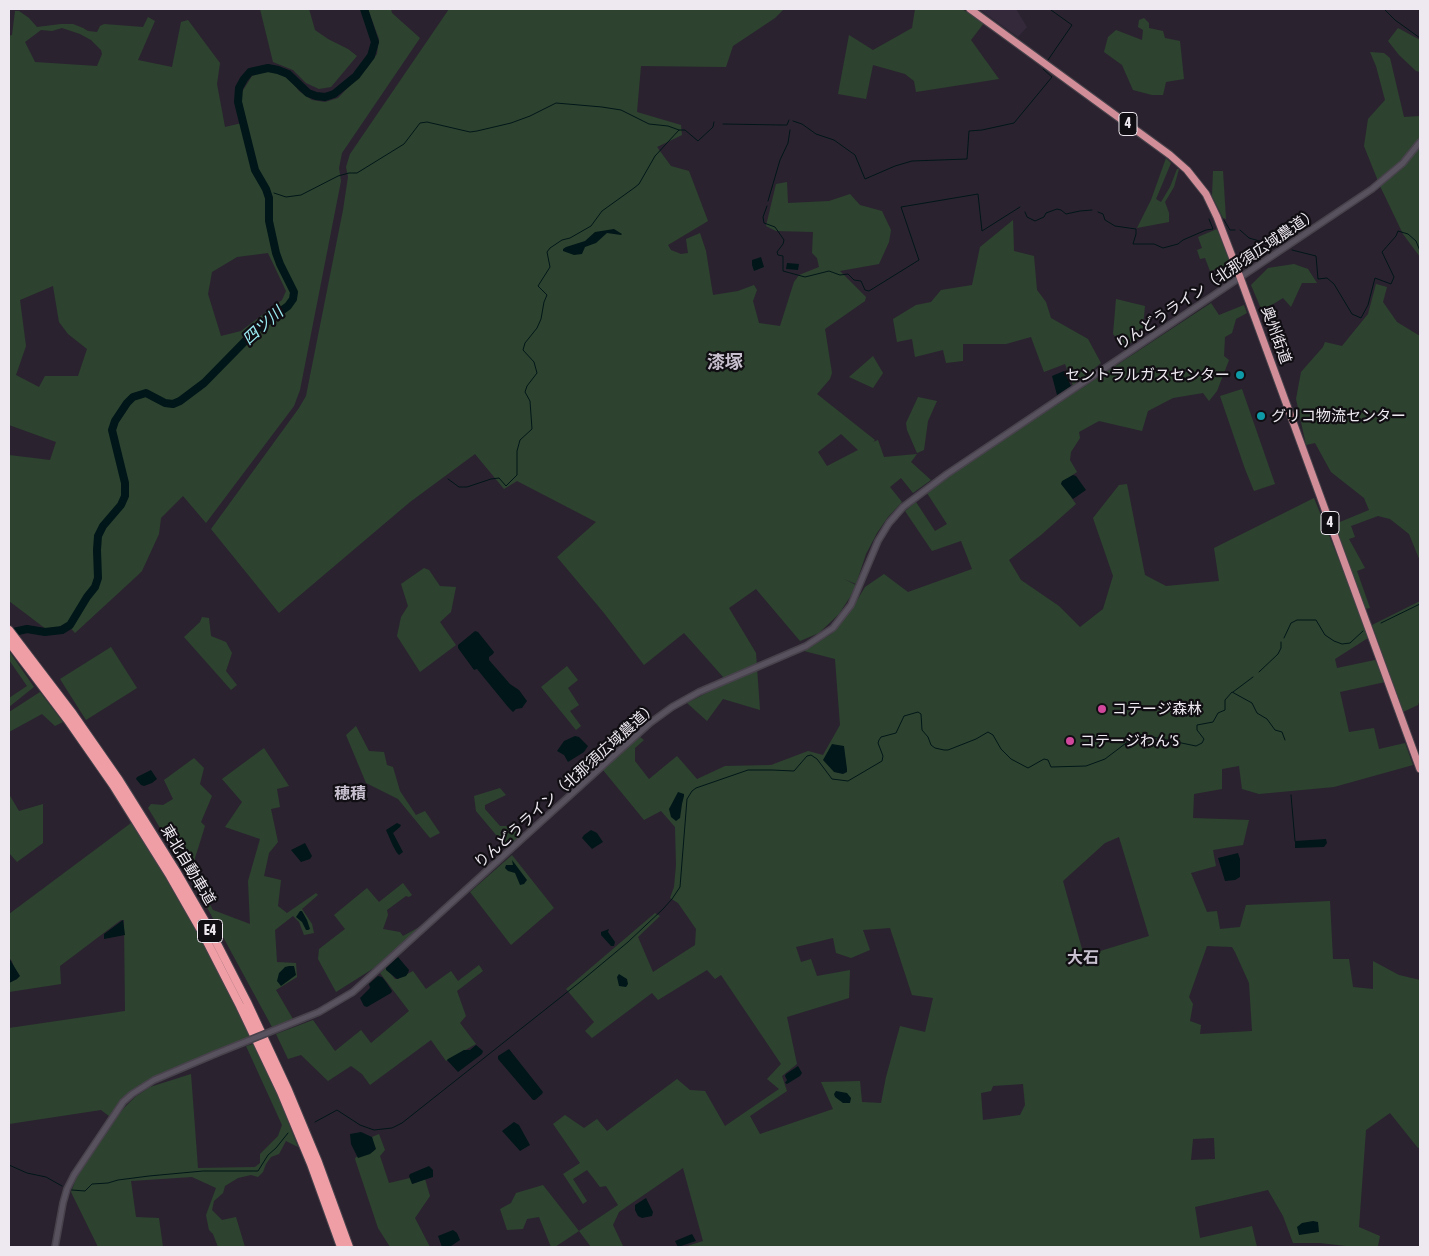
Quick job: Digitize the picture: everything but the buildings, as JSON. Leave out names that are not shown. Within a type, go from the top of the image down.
[{"type":"highway","name":"奥州街道","points":[[970,9],[1150,140],[1187,170],[1206,194],[1240,277],[1420,769]]},
{"type":"highway","name":"東北自動車道","points":[[9,630],[13,644],[113,785],[170,876],[202,932],[281,1092],[311,1164],[341,1247]]},
{"type":"highway","name":"東北自動車道","points":[[13,644],[68,708],[119,780],[158,841],[209,928],[258,1024],[288,1090],[318,1162],[349,1247]]},
{"type":"street","name":"りんどうライン（北那須広域農道）","points":[[55,1247],[63,1203],[70,1182],[90,1149],[123,1102],[132,1094],[154,1080],[319,1012],[353,992],[650,723],[672,707],[700,692],[806,646],[833,628],[851,605],[878,540],[903,506],[947,474],[1384,181],[1404,163],[1420,142]]},
{"type":"shaded area","points":[[979,9],[1016,9],[1027,27],[1018,37]]},
{"type":"shaded area","points":[[614,229],[622,234],[607,233],[596,243],[585,247],[582,254],[574,255],[563,251],[566,247],[585,241],[595,232]]},
{"type":"shaded area","points":[[761,257],[764,267],[754,271],[752,260]]},
{"type":"shaded area","points":[[787,263],[799,264],[798,270],[786,269]]},
{"type":"shaded area","points":[[1064,371],[1071,386],[1057,395],[1052,376]]},
{"type":"shaded area","points":[[1073,475],[1076,476],[1086,490],[1073,499],[1061,484],[1062,481]]},
{"type":"shaded area","points":[[475,631],[478,632],[494,652],[489,657],[489,660],[510,684],[519,690],[527,701],[522,708],[516,709],[513,712],[477,669],[474,670],[458,648],[458,645]]},
{"type":"shaded area","points":[[575,736],[579,737],[588,746],[584,752],[568,762],[564,755],[557,751],[564,741]]},
{"type":"shaded area","points":[[832,744],[844,746],[847,772],[843,774],[834,772],[823,760]]},
{"type":"shaded area","points":[[151,770],[157,779],[144,786],[141,785],[136,779],[137,777]]},
{"type":"shaded area","points":[[678,792],[684,794],[684,796],[680,818],[676,821],[671,817],[669,809]]},
{"type":"shaded area","points":[[397,823],[401,825],[393,833],[403,852],[399,855],[386,830]]},
{"type":"shaded area","points":[[591,830],[597,833],[603,842],[592,849],[582,838]]},
{"type":"shaded area","points":[[1326,839],[1327,843],[1324,847],[1295,848],[1295,841]]},
{"type":"shaded area","points":[[305,843],[312,856],[310,859],[301,862],[291,850]]},
{"type":"shaded area","points":[[1238,853],[1240,877],[1235,880],[1225,881],[1218,858]]},
{"type":"shaded area","points":[[512,860],[527,880],[524,884],[520,885],[515,873],[505,868],[506,865],[513,865]]},
{"type":"shaded area","points":[[302,911],[307,920],[310,929],[308,930],[296,917]]},
{"type":"shaded area","points":[[123,920],[125,935],[104,939],[104,934]]},
{"type":"shaded area","points":[[609,929],[608,932],[615,942],[614,946],[611,946],[601,935],[601,932]]},
{"type":"shaded area","points":[[398,957],[409,970],[406,976],[397,979],[386,968]]},
{"type":"shaded area","points":[[9,958],[20,976],[9,983]]},
{"type":"shaded area","points":[[289,966],[294,966],[296,975],[281,986],[277,981],[279,973]]},
{"type":"shaded area","points":[[619,974],[627,979],[628,984],[626,987],[619,986],[617,977]]},
{"type":"shaded area","points":[[378,976],[382,977],[392,991],[367,1007],[364,1006],[360,998],[370,988],[369,984]]},
{"type":"shaded area","points":[[476,1045],[483,1051],[482,1054],[458,1072],[447,1060],[464,1050],[470,1050]]},
{"type":"shaded area","points":[[509,1049],[543,1092],[535,1100],[498,1059],[498,1056]]},
{"type":"shaded area","points":[[798,1066],[802,1073],[800,1076],[787,1084],[785,1083],[787,1080],[786,1074]]},
{"type":"shaded area","points":[[836,1091],[847,1093],[851,1098],[850,1103],[843,1103],[835,1097]]},
{"type":"shaded area","points":[[514,1122],[519,1125],[530,1145],[520,1151],[502,1131]]},
{"type":"shaded area","points":[[361,1132],[372,1137],[376,1149],[370,1154],[358,1158],[351,1144],[350,1134]]},
{"type":"shaded area","points":[[429,1166],[433,1170],[433,1177],[412,1184],[410,1174]]},
{"type":"shaded area","points":[[646,1198],[653,1212],[652,1216],[642,1218],[638,1216],[635,1205]]},
{"type":"shaded area","points":[[1318,1222],[1319,1232],[1299,1235],[1297,1227],[1302,1223]]},
{"type":"shaded area","points":[[453,1230],[457,1233],[460,1240],[451,1246],[442,1247],[438,1236]]},
{"type":"shaded area","points":[[692,1234],[696,1241],[678,1247],[675,1241]]},
{"type":"green space","points":[[260,9],[309,9],[315,30],[357,56],[331,87],[319,89],[306,83],[293,70],[273,62]]},
{"type":"green space","points":[[368,9],[391,9],[392,13],[420,38],[342,153],[339,168],[341,181],[300,390],[294,406],[206,523],[183,496],[161,518],[159,534],[142,571],[138,575],[75,633],[66,623],[57,628],[46,629],[9,601],[9,455],[50,460],[56,442],[9,425],[9,36],[12,35],[15,11],[19,11],[29,18],[37,27],[73,24],[88,31],[97,32],[100,26],[104,24],[143,27],[148,17],[155,21],[138,60],[172,67],[181,22],[188,20],[220,63],[217,84],[225,127],[246,122],[242,92],[252,76],[262,72],[276,72],[289,78],[299,91],[312,100],[325,102],[338,98],[367,68],[377,54],[379,39]],"holes":[[[62,28],[91,40],[101,50],[102,54],[97,66],[35,62],[25,42],[41,30],[52,31]],[[268,253],[286,291],[282,300],[241,331],[221,336],[208,294],[212,272],[237,257]],[[53,286],[59,322],[68,334],[87,349],[78,376],[45,376],[39,387],[16,375],[26,346],[20,300]]]},
{"type":"green space","points":[[449,9],[784,9],[775,18],[733,46],[726,67],[641,66],[637,112],[681,125],[682,135],[657,147],[671,166],[689,171],[708,221],[668,245],[671,250],[681,254],[688,253],[686,239],[700,233],[706,251],[713,295],[738,291],[754,285],[757,290],[753,301],[759,323],[780,326],[794,282],[799,275],[819,267],[817,258],[812,253],[813,232],[776,231],[766,226],[776,184],[787,182],[788,203],[829,201],[850,194],[860,205],[882,211],[891,230],[889,242],[879,264],[840,271],[866,297],[865,301],[825,329],[832,373],[830,379],[817,394],[875,440],[873,442],[878,440],[884,457],[917,454],[911,462],[931,480],[913,493],[901,478],[890,487],[902,502],[877,533],[866,554],[856,584],[844,579],[856,585],[839,614],[819,633],[800,641],[756,589],[729,608],[756,653],[760,710],[723,699],[707,721],[687,703],[726,683],[724,678],[684,633],[644,665],[557,557],[596,522],[517,481],[504,489],[475,454],[410,502],[279,613],[211,529],[306,396],[343,210],[348,177],[346,167],[350,154]],"holes":[[[841,434],[858,450],[827,466],[818,452]]]},
{"type":"green space","points":[[915,9],[962,9],[984,23],[971,40],[999,79],[916,92],[914,81],[905,74],[873,65],[866,99],[838,94],[849,35],[873,50],[912,28]]},
{"type":"green space","points":[[1144,18],[1149,23],[1149,28],[1163,31],[1165,38],[1180,41],[1184,79],[1166,82],[1163,95],[1152,95],[1133,90],[1122,65],[1104,52],[1108,37],[1116,30],[1142,40],[1143,30],[1138,27],[1139,20]]},
{"type":"green space","points":[[1398,28],[1420,40],[1420,72],[1416,71],[1399,55],[1388,41]]},
{"type":"green space","points":[[1370,52],[1384,53],[1390,58],[1404,117],[1420,116],[1420,257],[1403,234],[1380,186],[1364,146],[1368,119],[1385,100],[1376,66]]},
{"type":"green space","points":[[1166,158],[1171,163],[1156,199],[1161,202],[1170,187],[1177,169],[1179,169],[1174,187],[1165,202],[1169,213],[1169,222],[1137,228],[1151,200]]},
{"type":"green space","points":[[1213,171],[1223,171],[1226,219],[1223,218],[1212,196]]},
{"type":"green space","points":[[1013,220],[1014,251],[1034,256],[1037,290],[1046,302],[1051,318],[1088,339],[1101,363],[1073,386],[1065,364],[1044,372],[1031,337],[1006,344],[963,344],[963,361],[946,363],[943,350],[915,357],[912,339],[897,342],[893,319],[916,305],[931,302],[941,290],[972,285],[980,247]]},
{"type":"green space","points":[[1217,229],[1231,265],[1210,271],[1205,258],[1200,259],[1197,250],[1202,248],[1198,237]]},
{"type":"green space","points":[[1294,264],[1308,269],[1317,283],[1302,283],[1291,307],[1283,298],[1262,311],[1251,285],[1268,268]]},
{"type":"green space","points":[[1376,284],[1387,287],[1383,302],[1397,322],[1420,336],[1420,561],[1409,534],[1390,519],[1378,516],[1351,526],[1355,537],[1349,539],[1365,568],[1357,571],[1370,608],[1365,609],[1335,524],[1369,510],[1364,498],[1331,472],[1315,443],[1306,445],[1296,399],[1301,372],[1323,347],[1325,342],[1342,346],[1368,314]]},
{"type":"green space","points":[[1116,299],[1145,306],[1142,336],[1124,347],[1113,334]]},
{"type":"green space","points":[[1211,303],[1219,315],[1244,305],[1247,313],[1236,319],[1232,333],[1225,337],[1224,356],[1229,360],[1217,391],[1209,401],[1203,393],[1173,398],[1148,411],[1142,431],[1099,421],[1079,432],[1080,438],[1071,452],[1070,460],[1077,472],[1061,483],[1076,504],[1009,560],[1021,580],[1059,606],[1080,627],[1103,609],[1113,576],[1093,518],[1119,485],[1127,484],[1145,575],[1166,586],[1219,581],[1214,548],[1314,498],[1360,612],[1368,638],[1335,659],[1337,668],[1375,660],[1385,682],[1340,692],[1349,732],[1374,728],[1379,749],[1405,743],[1413,765],[1334,787],[1259,794],[1242,789],[1239,766],[1222,769],[1222,789],[1194,794],[1193,818],[1249,820],[1243,845],[1213,850],[1216,866],[1191,873],[1207,912],[1217,911],[1220,929],[1240,927],[1246,905],[1330,901],[1333,959],[1349,959],[1353,987],[1373,989],[1373,961],[1399,975],[1420,980],[1420,1147],[1418,1148],[1390,1113],[1366,1130],[1359,1227],[1380,1236],[1378,1246],[1355,1247],[1320,1243],[1293,1243],[1283,1216],[1268,1190],[1195,1207],[1200,1238],[1252,1226],[1257,1247],[684,1247],[703,1241],[683,1168],[619,1212],[613,1225],[623,1246],[628,1247],[591,1247],[579,1231],[618,1205],[606,1186],[600,1187],[587,1170],[573,1179],[587,1201],[583,1204],[563,1174],[580,1163],[553,1124],[565,1115],[584,1128],[597,1119],[607,1131],[677,1079],[690,1090],[705,1091],[725,1126],[779,1089],[767,1079],[781,1064],[721,975],[715,979],[707,970],[658,1000],[652,993],[592,1038],[585,1031],[594,1022],[566,989],[655,913],[660,916],[638,937],[653,972],[695,945],[696,929],[678,903],[670,898],[674,887],[676,865],[675,827],[661,811],[644,820],[603,770],[640,737],[644,740],[635,748],[635,761],[649,779],[677,756],[697,779],[725,766],[771,765],[808,751],[823,755],[840,725],[835,659],[804,651],[831,634],[850,612],[865,587],[884,574],[908,592],[972,569],[961,541],[932,551],[905,511],[916,502],[935,531],[947,524],[927,493],[965,465]],"holes":[[[1119,837],[1149,936],[1084,956],[1063,881],[1105,843]],[[890,928],[912,995],[933,998],[925,1032],[900,1026],[881,1103],[862,1102],[860,1081],[821,1082],[833,1109],[760,1134],[750,1116],[787,1091],[782,1076],[797,1064],[787,1017],[849,998],[850,970],[817,976],[811,959],[801,962],[796,947],[833,938],[836,953],[851,958],[870,950],[863,930]],[[1207,946],[1232,947],[1249,983],[1252,1031],[1200,1034],[1201,1025],[1190,1021],[1193,1004],[1189,997]],[[1023,1084],[1025,1105],[1020,1115],[983,1120],[981,1093],[991,1091],[993,1086]],[[1214,1138],[1215,1159],[1191,1160],[1193,1139]]]},
{"type":"green space","points":[[873,356],[883,373],[873,388],[849,377]]},
{"type":"green space","points":[[1242,389],[1275,484],[1254,491],[1220,396]]},
{"type":"green space","points":[[918,397],[937,401],[928,421],[924,450],[917,453],[906,423]]},
{"type":"green space","points":[[424,568],[429,570],[440,586],[456,587],[451,612],[440,622],[456,645],[420,672],[397,636],[401,617],[408,606],[401,584]]},
{"type":"green space","points":[[1420,601],[1420,699],[1418,705],[1403,712],[1372,625]]},
{"type":"green space","points":[[202,617],[209,618],[211,636],[226,642],[232,653],[226,671],[237,685],[231,690],[184,637],[200,622]]},
{"type":"green space","points":[[111,647],[137,688],[86,720],[60,679]]},
{"type":"green space","points":[[9,651],[34,687],[9,707],[9,698],[27,686],[9,660]]},
{"type":"green space","points":[[567,666],[578,680],[568,688],[579,705],[570,711],[581,726],[576,730],[541,687]]},
{"type":"green space","points":[[40,692],[63,722],[55,726],[42,714],[9,732],[9,712]]},
{"type":"green space","points":[[356,726],[369,751],[384,752],[387,765],[393,767],[400,791],[416,815],[425,811],[440,833],[430,838],[398,799],[366,783],[346,735]]},
{"type":"green space","points":[[264,748],[289,786],[277,789],[280,807],[271,809],[278,842],[269,853],[264,876],[281,880],[278,906],[287,913],[316,893],[318,895],[302,909],[312,924],[314,933],[304,935],[299,922],[293,916],[275,930],[277,962],[296,963],[297,977],[276,990],[293,1019],[272,1027],[197,889],[148,808],[151,804],[163,805],[173,799],[164,780],[194,758],[204,768],[200,784],[212,796],[201,822],[205,826],[195,858],[197,881],[213,910],[250,924],[248,881],[260,839],[225,827],[242,802],[222,779]]},
{"type":"green space","points":[[500,788],[506,795],[485,805],[485,809],[500,826],[511,826],[520,837],[507,848],[476,811],[474,796]]},
{"type":"green space","points":[[9,794],[19,811],[43,804],[43,843],[17,862],[9,853]]},
{"type":"green space","points":[[131,823],[164,875],[210,955],[250,1037],[155,1077],[139,1086],[109,1116],[101,1110],[9,1124],[9,1028],[125,1011],[124,920],[121,920],[60,966],[61,984],[9,992],[9,983],[17,979],[12,961],[9,958],[9,914]]},
{"type":"green space","points":[[512,855],[554,908],[511,945],[470,892]]},
{"type":"green space","points":[[403,883],[412,895],[406,896],[387,910],[388,915],[383,929],[400,932],[403,936],[423,925],[374,968],[336,992],[318,959],[319,949],[345,929],[334,915],[367,888],[379,902]]},
{"type":"green space","points":[[479,965],[483,971],[457,991],[466,1016],[460,1023],[476,1044],[446,1061],[431,1040],[370,1085],[362,1074],[351,1066],[328,1081],[301,1055],[288,1059],[276,1034],[313,1020],[335,1051],[361,1030],[371,1043],[409,1011],[380,973],[386,968],[395,979],[413,971],[426,989],[451,971],[458,981]]},
{"type":"green space","points":[[253,1044],[277,1094],[298,1147],[286,1141],[279,1154],[271,1157],[258,1177],[251,1175],[238,1178],[225,1186],[223,1193],[214,1201],[212,1210],[222,1220],[236,1217],[245,1247],[218,1247],[213,1234],[209,1230],[206,1215],[216,1188],[192,1177],[131,1181],[136,1217],[159,1218],[163,1247],[98,1247],[71,1192],[77,1176],[124,1108],[135,1097],[150,1087],[191,1074],[198,1168],[255,1167],[260,1163],[260,1154],[278,1136],[282,1125],[246,1046]]},
{"type":"green space","points":[[379,1134],[385,1150],[380,1156],[389,1183],[410,1178],[413,1184],[425,1179],[430,1196],[415,1218],[430,1247],[390,1247],[378,1228],[355,1159],[374,1151],[372,1137]]},
{"type":"green space","points":[[543,1185],[579,1231],[555,1247],[551,1247],[539,1217],[527,1219],[523,1229],[507,1230],[500,1209],[511,1203],[516,1193]]},
{"type":"waterway","name":"四ツ川","points":[[9,633],[27,629],[45,632],[62,630],[70,625],[95,587],[98,578],[98,536],[103,526],[121,505],[125,496],[125,483],[112,430],[115,421],[127,403],[133,397],[146,393],[165,403],[173,404],[180,401],[204,383],[257,329],[288,306],[293,299],[294,292],[276,253],[269,221],[269,198],[255,170],[238,102],[239,88],[250,72],[268,68],[288,74],[308,93],[325,97],[334,94],[356,76],[371,56],[375,42],[364,9]]},
{"type":"waterway","points":[[1048,60],[1072,25],[1052,9]]},
{"type":"waterway","points":[[1384,9],[1395,20],[1420,38]]},
{"type":"waterway","points":[[793,121],[802,124],[816,134],[834,140],[855,155],[865,179],[912,161],[967,159],[969,131],[1014,123],[1052,77],[1043,69]]},
{"type":"waterway","points":[[274,193],[286,197],[301,195],[338,176],[357,173],[404,144],[420,123],[427,122],[470,132],[477,131],[511,123],[556,103],[621,110],[649,124],[668,126],[679,130]]},
{"type":"waterway","points":[[723,124],[787,125],[789,120]]},
{"type":"waterway","points":[[448,479],[459,487],[467,487],[499,478],[506,486],[517,475],[517,451],[520,440],[532,429],[530,401],[525,392],[527,386],[537,373],[534,362],[523,350],[525,343],[537,328],[541,319],[547,295],[538,286],[550,267],[547,252],[562,240],[570,238],[591,226],[602,211],[639,184],[655,156],[679,130],[685,130],[698,141],[713,127],[714,122]]},
{"type":"waterway","points":[[768,201],[780,160],[788,143],[790,130]]},
{"type":"waterway","points":[[767,206],[763,217],[764,223],[775,227],[784,240],[777,252],[778,255],[783,256],[783,271],[805,277],[829,271],[840,275],[848,274],[854,280],[861,281],[865,290],[869,291],[919,260],[901,207],[978,194],[982,231],[1020,207]]},
{"type":"waterway","points":[[1025,212],[1027,217],[1035,221],[1044,217],[1046,213],[1057,209],[1066,214],[1092,210]]},
{"type":"waterway","points":[[1098,212],[1103,214],[1105,220],[1115,226],[1136,229],[1133,244],[1154,244],[1163,248],[1178,244],[1206,230],[1213,229],[1209,219]]},
{"type":"waterway","points":[[1224,220],[1230,230],[1235,230]]},
{"type":"waterway","points":[[1240,230],[1249,238],[1277,246]]},
{"type":"waterway","points":[[1292,250],[1316,256],[1318,279],[1327,278],[1334,284],[1352,314],[1361,318],[1368,305],[1375,278],[1391,284],[1394,277],[1382,252],[1398,231],[1408,234],[1416,241],[1420,251]]},
{"type":"waterway","points":[[1381,623],[1420,604]]},
{"type":"waterway","points":[[1284,638],[1291,623],[1297,620],[1316,620],[1325,635],[1342,644],[1350,643],[1363,631]]},
{"type":"waterway","points":[[1259,672],[1278,654],[1281,642]]},
{"type":"waterway","points":[[1233,692],[1253,677]]},
{"type":"waterway","points":[[315,1122],[337,1110],[360,1125],[374,1130],[392,1128],[402,1123],[628,942],[663,909],[680,887],[687,799],[696,788],[748,770],[794,771],[807,756],[811,755],[817,759],[832,779],[848,781],[882,761],[883,756],[878,743],[881,737],[896,733],[904,716],[918,712],[921,714],[922,730],[935,748],[948,750],[988,732],[993,735],[1001,749],[1011,759],[1028,768],[1044,759],[1048,760],[1051,767],[1086,766],[1105,759],[1138,734],[1196,746],[1202,743],[1204,739],[1197,730],[1197,725],[1213,722],[1218,713],[1225,710],[1225,700],[1232,692],[1252,703],[1257,713],[1267,719],[1275,730],[1282,732],[1285,740]]},
{"type":"waterway","points":[[1291,795],[1295,841]]},
{"type":"waterway","points":[[72,1190],[85,1191],[92,1184],[149,1176],[203,1171],[258,1171],[268,1155],[288,1133]]},
{"type":"waterway","points":[[9,1165],[27,1173],[46,1177],[62,1186]]},
{"type":"place","name":"セントラルガスセンター","points":[[1240,375]]},
{"type":"place","name":"グリコ物流センター","points":[[1261,416]]},
{"type":"place","name":"コテージ森林","points":[[1102,709]]},
{"type":"place","name":"コテージわん’S","points":[[1070,741]]},
{"type":"district","name":"漆塚","points":[[725,362]]},
{"type":"district","name":"穂積","points":[[350,794]]},
{"type":"district","name":"大石","points":[[1083,958]]}]
